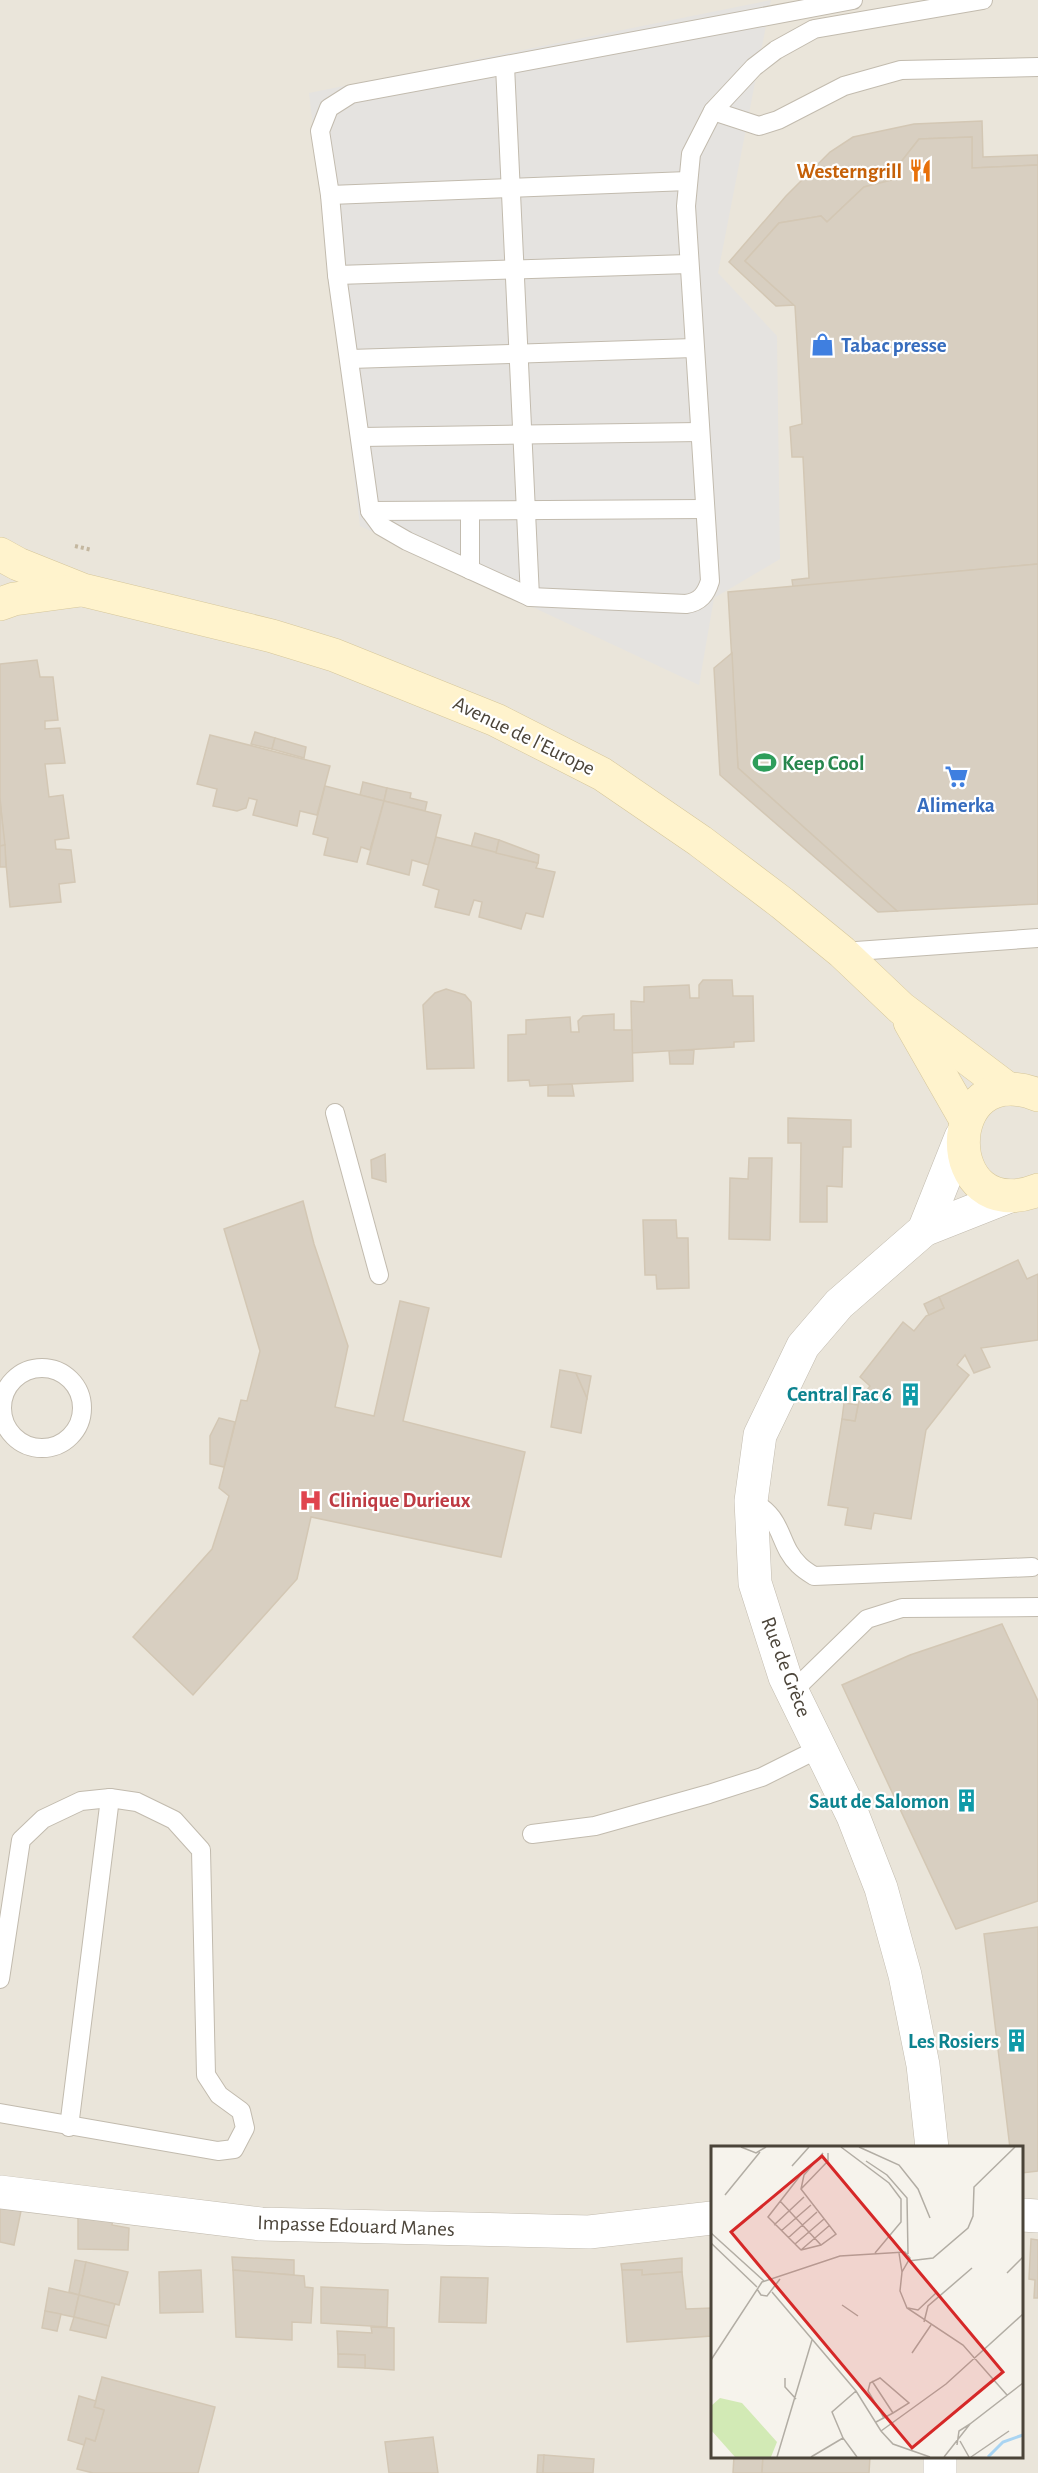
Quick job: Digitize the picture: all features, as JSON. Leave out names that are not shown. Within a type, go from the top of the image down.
[{"type":"street","name":"Avenue de l'Europe","points":[[0,554],[18,564],[83,590],[272,636],[334,655],[495,720],[602,774],[700,841],[842,952],[901,1008],[1023,1092]]},
{"type":"street","name":"Avenue de l'Europe","points":[[0,604],[14,599],[83,590]]},
{"type":"street","name":"Avenue de l'Europe","points":[[901,1008],[964,1128],[962,1154],[969,1170],[980,1183],[994,1192],[1028,1196]]},
{"type":"street","points":[[964,1128],[975,1106],[991,1095],[1023,1092]]},
{"type":"street","name":"Rue de Grèce","points":[[924,1230],[964,1128]]},
{"type":"street","name":"Rue de Grèce","points":[[932,2146],[921,2054],[905,1974],[881,1888],[853,1816],[792,1692],[755,1583],[751,1501],[760,1436],[804,1346],[839,1304],[924,1230],[1028,1196]]},
{"type":"street","name":"Impasse Edouard Manes","points":[[0,2192],[261,2224],[589,2232],[711,2218]]},
{"type":"street","points":[[1023,2215],[1038,2216]]},
{"type":"lane","points":[[853,0],[351,94],[329,108],[320,131],[330,195],[337,275],[370,512],[381,526],[530,597],[686,604],[696,602],[708,590],[710,581],[686,206],[691,154],[713,111],[754,67],[776,50],[814,28],[983,0]]},
{"type":"lane","points":[[813,7],[814,28]]},
{"type":"lane","points":[[505,66],[530,597]]},
{"type":"lane","points":[[713,111],[739,122],[759,126],[778,120],[844,86],[901,70],[1038,67]]},
{"type":"lane","points":[[330,195],[688,181]]},
{"type":"lane","points":[[337,275],[689,264]]},
{"type":"lane","points":[[350,359],[694,348]]},
{"type":"lane","points":[[361,436],[699,432]]},
{"type":"lane","points":[[370,512],[704,509]]},
{"type":"lane","points":[[470,511],[470,570]]},
{"type":"lane","points":[[842,952],[1038,938]]},
{"type":"lane","points":[[335,1113],[379,1275]]},
{"type":"lane","points":[[46,1367],[72,1379],[84,1405],[76,1432],[52,1448],[24,1446],[4,1425],[1,1397],[18,1374],[46,1367]]},
{"type":"lane","points":[[751,1501],[763,1507],[775,1520],[797,1564],[814,1576],[1032,1567]]},
{"type":"lane","points":[[792,1692],[867,1619],[902,1608],[1038,1607]]},
{"type":"lane","points":[[532,1834],[595,1826],[709,1794],[762,1777],[820,1748]]},
{"type":"lane","points":[[69,2127],[110,1798]]},
{"type":"lane","points":[[0,1979],[21,1840],[42,1819],[81,1801],[110,1798],[137,1802],[174,1820],[201,1850],[206,2075],[219,2095],[241,2111],[245,2128],[234,2149],[218,2151],[69,2127],[0,2113]]},
{"type":"shaded area","points":[[0,0],[1038,0],[1038,2473],[0,2473]]},
{"type":"shaded area","points":[[771,0],[718,273],[777,336],[780,559],[714,598],[699,685],[360,526],[309,93]]},
{"type":"building","points":[[982,121],[983,157],[1038,155],[1038,165],[972,168],[972,137],[919,139],[897,167],[896,179],[864,187],[827,222],[821,216],[779,223],[745,261],[794,305],[776,306],[729,262],[786,196],[830,152],[853,137],[914,124]]},
{"type":"building","points":[[972,137],[972,168],[1038,165],[1038,564],[793,587],[792,580],[809,578],[803,457],[792,457],[790,427],[802,424],[795,306],[745,261],[779,223],[821,216],[827,222],[864,187],[896,179],[897,167],[919,139]]},
{"type":"building","points":[[1038,564],[1038,904],[897,911],[738,768],[728,592]]},
{"type":"building","points":[[732,653],[738,768],[897,911],[878,912],[720,775],[714,668]]},
{"type":"building","points":[[37,660],[40,677],[53,677],[58,720],[45,721],[45,729],[60,728],[65,763],[45,764],[49,797],[63,795],[69,838],[55,840],[56,849],[71,850],[75,882],[59,884],[61,902],[10,907],[0,798],[0,664]]},
{"type":"building","points":[[255,732],[275,738],[272,749],[251,744]]},
{"type":"building","points":[[210,735],[330,766],[317,815],[300,811],[297,826],[253,815],[257,800],[249,798],[246,808],[237,811],[213,806],[217,789],[197,784]]},
{"type":"building","points":[[275,738],[306,747],[304,758],[272,749]]},
{"type":"building","points":[[363,782],[387,788],[384,801],[360,795]]},
{"type":"building","points":[[325,786],[384,801],[370,850],[361,847],[357,862],[324,855],[328,838],[313,834]]},
{"type":"building","points":[[387,788],[411,793],[410,798],[427,802],[425,811],[384,801]]},
{"type":"building","points":[[0,801],[5,845],[0,846]]},
{"type":"building","points":[[384,801],[441,815],[429,865],[412,860],[409,875],[367,864]]},
{"type":"building","points":[[475,833],[499,840],[496,853],[471,847]]},
{"type":"building","points":[[436,837],[538,863],[536,868],[555,872],[543,917],[526,913],[521,929],[479,917],[482,902],[474,900],[469,915],[435,907],[439,890],[423,885]]},
{"type":"building","points":[[499,840],[539,855],[538,863],[496,853]]},
{"type":"building","points":[[5,845],[6,867],[0,867],[0,846]]},
{"type":"building","points":[[703,980],[732,980],[733,996],[753,996],[754,1041],[734,1042],[734,1047],[632,1053],[631,1001],[644,1002],[644,987],[689,985],[690,998],[699,998],[699,985]]},
{"type":"building","points":[[446,989],[465,995],[471,1002],[474,1068],[427,1069],[423,1005],[435,993]]},
{"type":"building","points":[[614,1014],[614,1030],[632,1030],[633,1081],[530,1086],[529,1080],[508,1081],[508,1035],[526,1034],[526,1020],[570,1017],[571,1032],[579,1032],[578,1021],[583,1016]]},
{"type":"building","points":[[694,1050],[693,1064],[670,1064],[669,1051]]},
{"type":"building","points":[[572,1084],[574,1096],[548,1096],[548,1085]]},
{"type":"building","points":[[788,1118],[851,1120],[851,1147],[843,1147],[842,1187],[827,1186],[827,1222],[800,1222],[801,1143],[788,1143]]},
{"type":"building","points":[[385,1154],[386,1182],[372,1178],[371,1160]]},
{"type":"building","points":[[749,1158],[772,1158],[770,1240],[729,1239],[730,1178],[748,1179]]},
{"type":"building","points":[[303,1201],[314,1244],[348,1346],[335,1407],[374,1416],[400,1301],[429,1308],[403,1421],[525,1452],[501,1557],[311,1517],[297,1579],[193,1695],[133,1637],[212,1549],[229,1496],[219,1488],[241,1400],[247,1401],[260,1351],[224,1229]]},
{"type":"building","points":[[643,1220],[676,1220],[677,1238],[688,1238],[689,1288],[657,1289],[656,1275],[645,1275]]},
{"type":"building","name":"Central Fac 6","points":[[1018,1260],[1027,1279],[1038,1274],[1038,1340],[981,1348],[990,1367],[974,1373],[965,1355],[957,1365],[969,1375],[926,1430],[911,1519],[874,1513],[871,1529],[845,1525],[848,1508],[828,1505],[842,1419],[855,1421],[859,1401],[870,1386],[860,1377],[903,1322],[914,1331],[926,1316],[944,1308],[939,1297]]},
{"type":"building","points":[[939,1297],[944,1308],[929,1315],[924,1304]]},
{"type":"building","points":[[560,1370],[576,1373],[587,1398],[581,1433],[551,1427]]},
{"type":"building","points":[[576,1373],[591,1376],[587,1398]]},
{"type":"building","points":[[844,1403],[858,1405],[855,1421],[842,1419]]},
{"type":"building","points":[[219,1418],[235,1422],[224,1467],[210,1464],[210,1436]]},
{"type":"building","name":"Saut de Salomon","points":[[1002,1624],[1038,1701],[1038,1901],[956,1929],[842,1685],[910,1655]]},
{"type":"building","name":"Les Rosiers","points":[[1038,1927],[1038,2171],[1023,2173],[1023,2146],[1010,2146],[984,1934]]},
{"type":"building","points":[[0,2200],[22,2206],[14,2245],[0,2242]]},
{"type":"building","points":[[78,2218],[113,2218],[112,2225],[129,2228],[128,2250],[78,2249]]},
{"type":"building","points":[[1031,2239],[1038,2240],[1038,2298],[1034,2298],[1035,2280],[1029,2279]]},
{"type":"building","points":[[232,2257],[294,2260],[294,2275],[233,2270]]},
{"type":"building","points":[[682,2258],[682,2272],[642,2275],[642,2270],[622,2270],[621,2264]]},
{"type":"building","points":[[75,2260],[86,2262],[79,2295],[69,2292]]},
{"type":"building","points":[[86,2262],[128,2272],[119,2305],[79,2295]]},
{"type":"building","points":[[201,2270],[203,2312],[160,2313],[159,2272]]},
{"type":"building","points":[[233,2270],[304,2276],[305,2287],[313,2288],[311,2323],[292,2322],[292,2340],[236,2337]]},
{"type":"building","points":[[622,2270],[642,2270],[642,2275],[682,2272],[686,2309],[711,2308],[711,2336],[627,2342]]},
{"type":"building","points":[[441,2277],[488,2278],[486,2323],[439,2322]]},
{"type":"building","points":[[321,2287],[388,2290],[387,2327],[321,2323]]},
{"type":"building","points":[[49,2288],[79,2295],[74,2317],[45,2311]]},
{"type":"building","points":[[79,2295],[115,2304],[109,2326],[74,2317]]},
{"type":"building","points":[[45,2311],[61,2314],[57,2331],[42,2328]]},
{"type":"building","points":[[74,2317],[109,2326],[106,2338],[70,2330]]},
{"type":"building","points":[[371,2327],[394,2328],[394,2370],[365,2368],[365,2355],[338,2354],[337,2331],[372,2333]]},
{"type":"building","points":[[338,2354],[365,2355],[365,2368],[338,2367]]},
{"type":"building","points":[[102,2377],[215,2407],[198,2473],[93,2473],[77,2469],[86,2438],[95,2441],[104,2410],[94,2407]]},
{"type":"building","points":[[79,2396],[96,2401],[94,2407],[104,2410],[95,2441],[86,2438],[84,2445],[68,2440]]},
{"type":"building","points":[[433,2437],[438,2473],[389,2473],[385,2442]]},
{"type":"building","points":[[538,2455],[544,2455],[543,2473],[537,2473]]},
{"type":"building","points":[[544,2455],[594,2459],[593,2473],[543,2473]]},
{"type":"building","points":[[734,2458],[763,2458],[762,2473],[733,2473]]},
{"type":"building","points":[[763,2458],[870,2458],[869,2473],[762,2473]]},
{"type":"place","name":"Westerngrill","points":[[920,171]]},
{"type":"place","name":"Tabac presse","points":[[823,345]]},
{"type":"place","name":"Keep Cool","points":[[764,763]]},
{"type":"place","name":"Alimerka","points":[[956,777]]},
{"type":"place","name":"Central Fac 6","points":[[910,1394]]},
{"type":"place","name":"Clinique Durieux","points":[[311,1500]]},
{"type":"place","name":"Saut de Salomon","points":[[967,1801]]},
{"type":"place","name":"Les Rosiers","points":[[1017,2041]]}]
